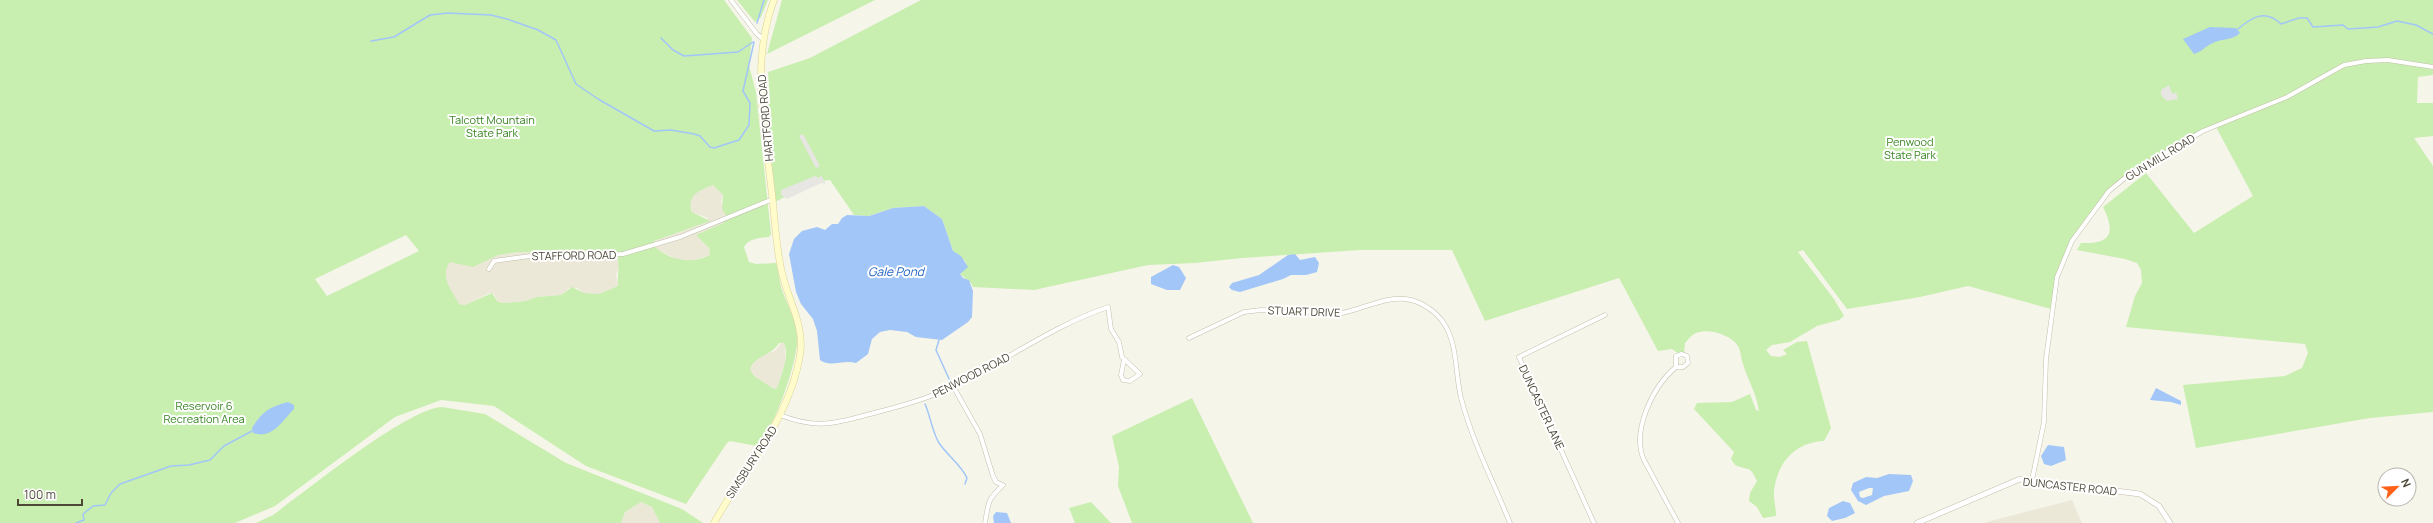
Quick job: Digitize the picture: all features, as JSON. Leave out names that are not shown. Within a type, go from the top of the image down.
[{"type":"main road","name":"HARTFORD ROAD","points":[[774,0],[763,39],[760,84],[776,238]]},
{"type":"main road","name":"SIMSBURY ROAD","points":[[714,523],[731,491],[769,436],[780,415],[798,365],[801,342],[797,320],[782,272],[776,238]]},
{"type":"street","points":[[731,0],[757,34],[763,39]]},
{"type":"street","name":"GUN MILL ROAD","points":[[2032,480],[2044,422],[2046,359],[2057,278],[2072,241],[2110,191],[2131,173],[2203,131],[2287,97],[2344,65],[2366,61],[2388,60],[2433,67]]},
{"type":"street","name":"STAFFORD ROAD","points":[[489,269],[494,261],[528,256],[623,254],[680,237],[773,199]]},
{"type":"street","name":"STUART DRIVE","points":[[1189,338],[1244,312],[1261,310],[1324,314],[1343,313],[1395,299],[1410,300],[1420,303],[1435,313],[1450,334],[1461,399],[1510,523]]},
{"type":"street","name":"PENWOOD ROAD","points":[[780,415],[804,422],[832,424],[913,402],[953,386],[1065,325],[1108,306],[1111,329],[1119,342],[1124,360]]},
{"type":"street","name":"DUNCASTER LANE","points":[[1594,523],[1519,357],[1605,315]]},
{"type":"street","points":[[1124,360],[1140,374],[1130,381],[1123,380],[1121,375],[1124,360]]},
{"type":"street","points":[[1676,367],[1658,388],[1640,427],[1638,437],[1642,455],[1678,523]]},
{"type":"street","points":[[953,386],[980,434],[996,482],[1003,485],[993,493],[988,504],[985,523]]},
{"type":"street","name":"DUNCASTER ROAD","points":[[1917,523],[2008,482],[2020,479],[2140,494],[2159,506],[2170,523]]},
{"type":"shaded area","points":[[2169,85],[2173,94],[2176,92],[2178,99],[2167,101],[2161,95],[2161,90]]},
{"type":"shaded area","points":[[803,134],[820,166],[816,168],[799,136]]},
{"type":"shaded area","points":[[821,175],[826,184],[821,183],[787,199],[781,195],[781,190],[815,176],[819,178]]},
{"type":"shaded area","points":[[713,185],[723,195],[721,202],[727,217],[723,223],[696,235],[709,248],[710,255],[687,262],[679,260],[658,250],[653,245],[654,241],[707,222],[708,218],[692,212],[690,200],[696,191]]},
{"type":"shaded area","points":[[615,251],[619,266],[616,275],[618,286],[599,294],[584,293],[577,288],[569,288],[561,295],[537,297],[526,301],[504,303],[498,302],[494,294],[489,293],[465,305],[459,304],[450,290],[445,275],[445,269],[453,258],[476,258],[519,252]]},
{"type":"shaded area","points":[[782,342],[785,345],[785,362],[777,388],[774,389],[754,376],[750,369],[759,356],[775,351]]},
{"type":"shaded area","points":[[2072,500],[2082,523],[1983,523]]},
{"type":"shaded area","points":[[641,502],[652,507],[660,523],[621,523],[625,512]]},
{"type":"green space","points":[[0,0],[724,0],[752,38],[749,66],[756,92],[771,234],[769,237],[752,240],[744,247],[749,262],[756,264],[776,263],[782,290],[796,327],[797,344],[795,358],[778,410],[771,426],[763,438],[757,446],[730,441],[727,443],[686,504],[586,466],[494,406],[441,400],[395,417],[275,506],[235,523],[0,523]],"holes":[[[713,185],[723,195],[722,209],[727,217],[723,223],[696,235],[709,248],[710,255],[695,260],[687,260],[665,254],[653,245],[654,241],[710,221],[692,212],[691,201],[695,194]],[[406,235],[419,251],[327,296],[315,279]],[[615,251],[618,258],[618,286],[599,294],[584,293],[572,287],[561,295],[537,297],[526,301],[504,303],[498,302],[492,293],[465,305],[459,304],[450,289],[446,278],[447,268],[450,262],[473,267],[498,255],[519,252]],[[779,343],[784,343],[786,353],[777,388],[774,389],[754,376],[750,369],[760,357],[775,348]]]},
{"type":"green space","points":[[737,0],[768,0],[761,17],[755,22]]},
{"type":"green space","points":[[782,0],[875,0],[767,54]]},
{"type":"green space","name":"Penwood State Park","points":[[921,0],[2433,0],[2433,75],[2418,77],[2417,103],[2433,103],[2433,136],[2414,138],[2433,166],[2433,412],[2370,418],[2196,448],[2183,385],[2285,376],[2302,368],[2308,353],[2305,344],[2126,327],[2135,296],[2142,283],[2141,270],[2137,263],[2125,259],[2077,250],[2081,243],[2091,243],[2105,239],[2110,230],[2107,216],[2103,207],[2146,173],[2194,233],[2253,196],[2215,125],[2126,176],[2094,209],[2063,259],[2051,309],[1968,286],[1920,297],[1847,309],[1803,250],[1798,252],[1834,299],[1844,316],[1839,320],[1817,326],[1790,342],[1772,345],[1766,350],[1771,356],[1780,357],[1787,354],[1783,350],[1797,342],[1807,341],[1831,428],[1824,441],[1815,442],[1798,449],[1786,460],[1777,476],[1774,489],[1776,516],[1763,518],[1757,507],[1749,501],[1750,493],[1757,481],[1753,473],[1749,469],[1735,465],[1731,459],[1734,452],[1694,409],[1697,403],[1732,402],[1750,394],[1756,410],[1759,411],[1738,346],[1735,342],[1725,336],[1707,331],[1696,333],[1685,343],[1684,354],[1679,354],[1672,349],[1658,351],[1619,278],[1485,321],[1452,250],[1360,250],[1242,258],[1195,263],[1148,265],[1034,290],[973,287],[971,283],[960,274],[966,262],[953,251],[942,219],[924,206],[893,208],[868,216],[854,215],[830,180],[813,182],[775,202],[762,107],[770,103],[768,72],[810,58]]},
{"type":"green space","points":[[1192,398],[1253,523],[1132,523],[1118,486],[1119,467],[1112,436]]},
{"type":"green space","points":[[442,407],[485,414],[566,463],[682,509],[703,523],[660,523],[652,507],[641,502],[625,512],[621,523],[256,523],[273,515],[382,435],[426,411]]},
{"type":"green space","points":[[1091,502],[1111,523],[1075,523],[1069,508]]},
{"type":"water","points":[[2210,27],[2236,28],[2240,33],[2234,37],[2216,41],[2194,54],[2183,39]]},
{"type":"water","name":"Gale Pond","points":[[924,206],[942,219],[953,251],[961,256],[968,267],[960,274],[963,278],[969,280],[973,291],[972,317],[968,322],[942,340],[916,337],[907,332],[890,330],[880,332],[872,339],[868,354],[856,363],[828,363],[820,360],[817,331],[813,319],[801,304],[796,292],[789,254],[794,239],[802,231],[817,227],[825,230],[832,224],[838,224],[842,218],[847,215],[869,216],[893,208]]},
{"type":"water","points":[[1295,254],[1300,260],[1315,257],[1319,263],[1317,272],[1306,275],[1291,275],[1283,279],[1240,292],[1232,290],[1229,287],[1232,283],[1259,275],[1288,255]]},
{"type":"water","points":[[1173,265],[1179,267],[1186,278],[1180,290],[1167,290],[1151,284],[1151,277]]},
{"type":"water","points":[[2156,388],[2181,401],[2181,405],[2171,402],[2150,400]]},
{"type":"water","points":[[288,402],[294,405],[294,409],[276,428],[266,434],[253,433],[252,428],[263,414],[271,408]]},
{"type":"water","points":[[2048,445],[2064,447],[2066,460],[2051,466],[2044,464],[2041,456]]},
{"type":"water","points":[[1889,474],[1911,475],[1913,481],[1909,491],[1884,496],[1866,505],[1858,501],[1851,490],[1853,483],[1866,477],[1877,478]],"holes":[[[1873,488],[1872,495],[1863,498],[1860,497],[1859,492]]]},
{"type":"water","points":[[1843,501],[1850,503],[1855,513],[1845,518],[1832,521],[1827,516],[1829,508]]},
{"type":"water","points":[[996,512],[1007,513],[1011,523],[994,523],[993,516]]},
{"type":"waterway","points":[[757,23],[764,0]]},
{"type":"waterway","points":[[371,41],[394,37],[430,15],[448,13],[491,15],[507,19],[538,30],[556,40],[576,84],[598,99],[654,131],[671,130],[694,134],[700,136],[710,147],[714,148],[739,140],[749,125],[750,103],[743,91],[754,42]]},
{"type":"waterway","points":[[2238,29],[2248,21],[2259,16],[2264,16],[2275,19],[2281,24],[2299,18],[2307,18],[2313,27],[2343,25],[2348,29],[2378,27],[2397,21],[2416,25],[2433,34]]},
{"type":"waterway","points":[[661,38],[673,50],[684,56],[738,52],[753,42]]},
{"type":"waterway","points":[[939,340],[936,350],[950,381]]},
{"type":"waterway","points":[[925,404],[937,439],[965,474],[967,478],[965,484]]},
{"type":"waterway","points":[[76,523],[84,520],[83,514],[93,506],[105,505],[111,493],[120,484],[171,466],[189,465],[210,460],[224,446],[252,431]]},
{"type":"park label","name":"Talcott Mountain State Park","points":[[492,125]]},
{"type":"park label","name":"Reservoir 6 Recreation Area","points":[[204,411]]}]
